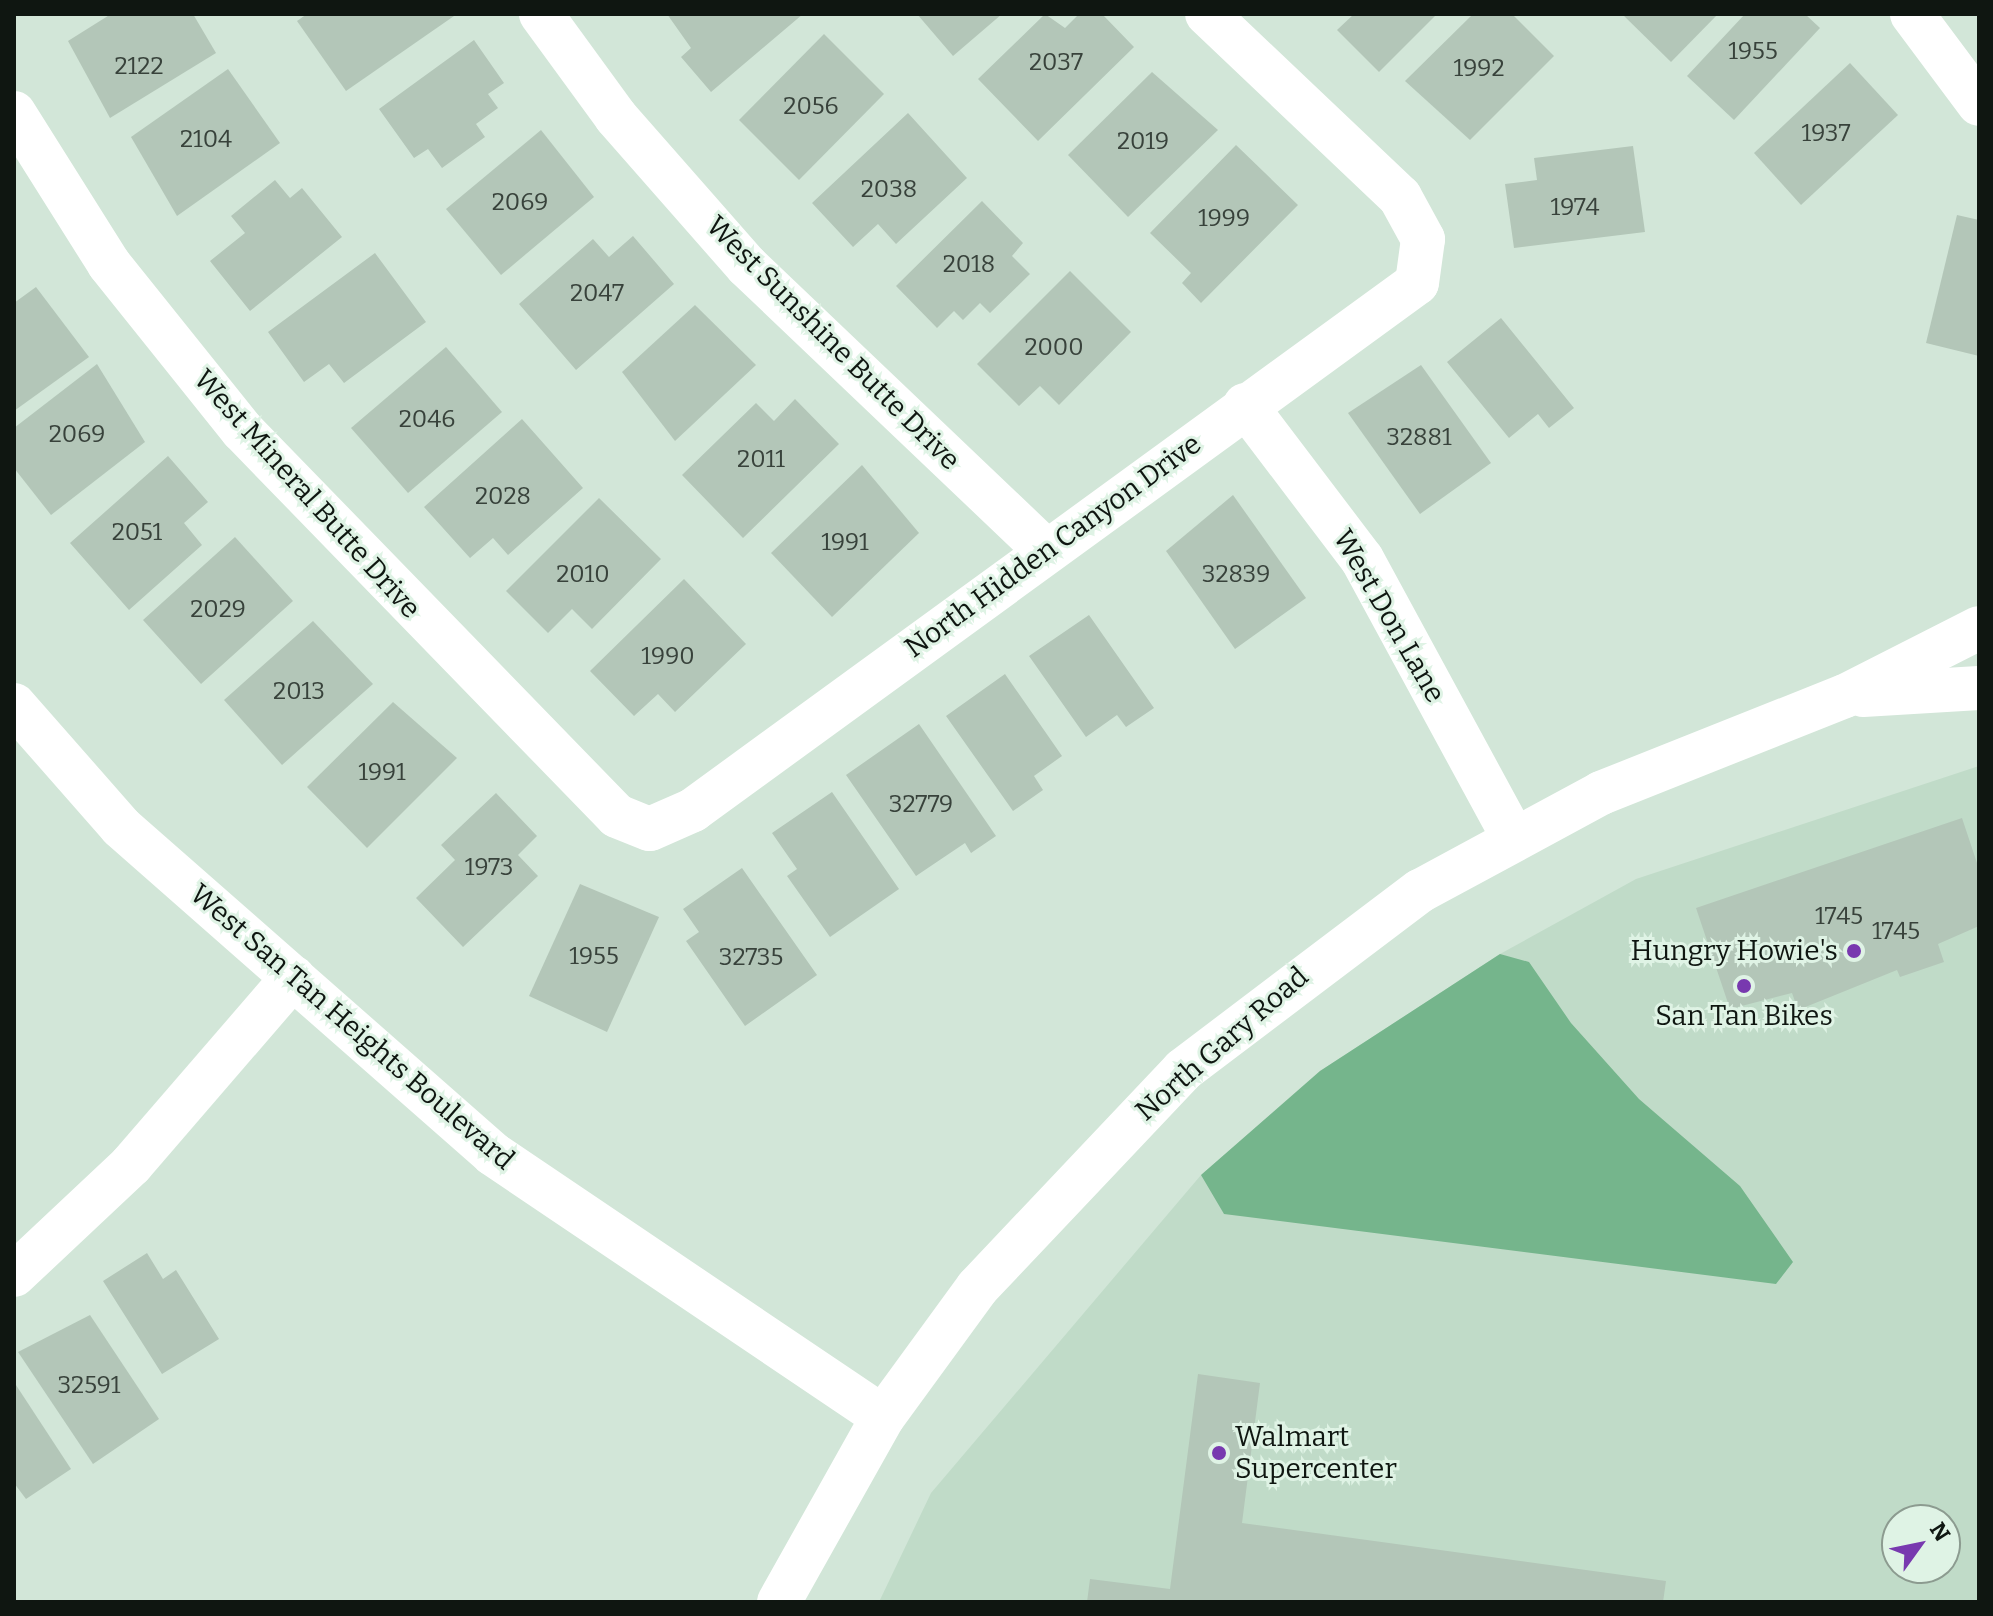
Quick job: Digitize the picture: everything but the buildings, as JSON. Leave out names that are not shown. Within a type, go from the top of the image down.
[{"type":"street","name":"West Sunshine Butte Drive","points":[[541,14],[616,117],[747,266],[1046,551]]},
{"type":"street","points":[[1912,14],[1979,104]]},
{"type":"street","name":"North Hidden Canyon Drive","points":[[650,829],[693,810],[1245,405],[1417,283],[1423,239],[1400,197],[1226,20]]},
{"type":"street","name":"West Mineral Butte Drive","points":[[14,113],[109,264],[242,430],[617,816],[650,829]]},
{"type":"street","name":"West Don Lane","points":[[1245,405],[1362,559],[1514,839]]},
{"type":"street","name":"North Gary Road","points":[[779,1602],[883,1417],[977,1288],[1183,1070],[1408,899],[1514,839],[1601,793],[1845,696],[1979,628]]},
{"type":"street","name":"North Gary Road","points":[[1845,696],[1979,688]]},
{"type":"street","name":"West San Tan Heights Boulevard","points":[[14,705],[121,827],[493,1154],[883,1417]]},
{"type":"street","points":[[14,1275],[131,1165],[293,977]]},
{"type":"shaded area","points":[[1979,766],[1979,1602],[879,1602],[931,1493],[1201,1175],[1320,1071],[1500,954],[1636,879]]},
{"type":"shaded area","points":[[1500,954],[1529,962],[1571,1023],[1639,1099],[1740,1186],[1793,1262],[1776,1284],[1224,1214],[1201,1175],[1320,1071]]},
{"type":"place","name":"Hungry Howie's","points":[[1854,951]]},
{"type":"place","name":"San Tan Bikes","points":[[1744,986]]},
{"type":"place","name":"Walmart Supercenter","points":[[1219,1453]]}]
